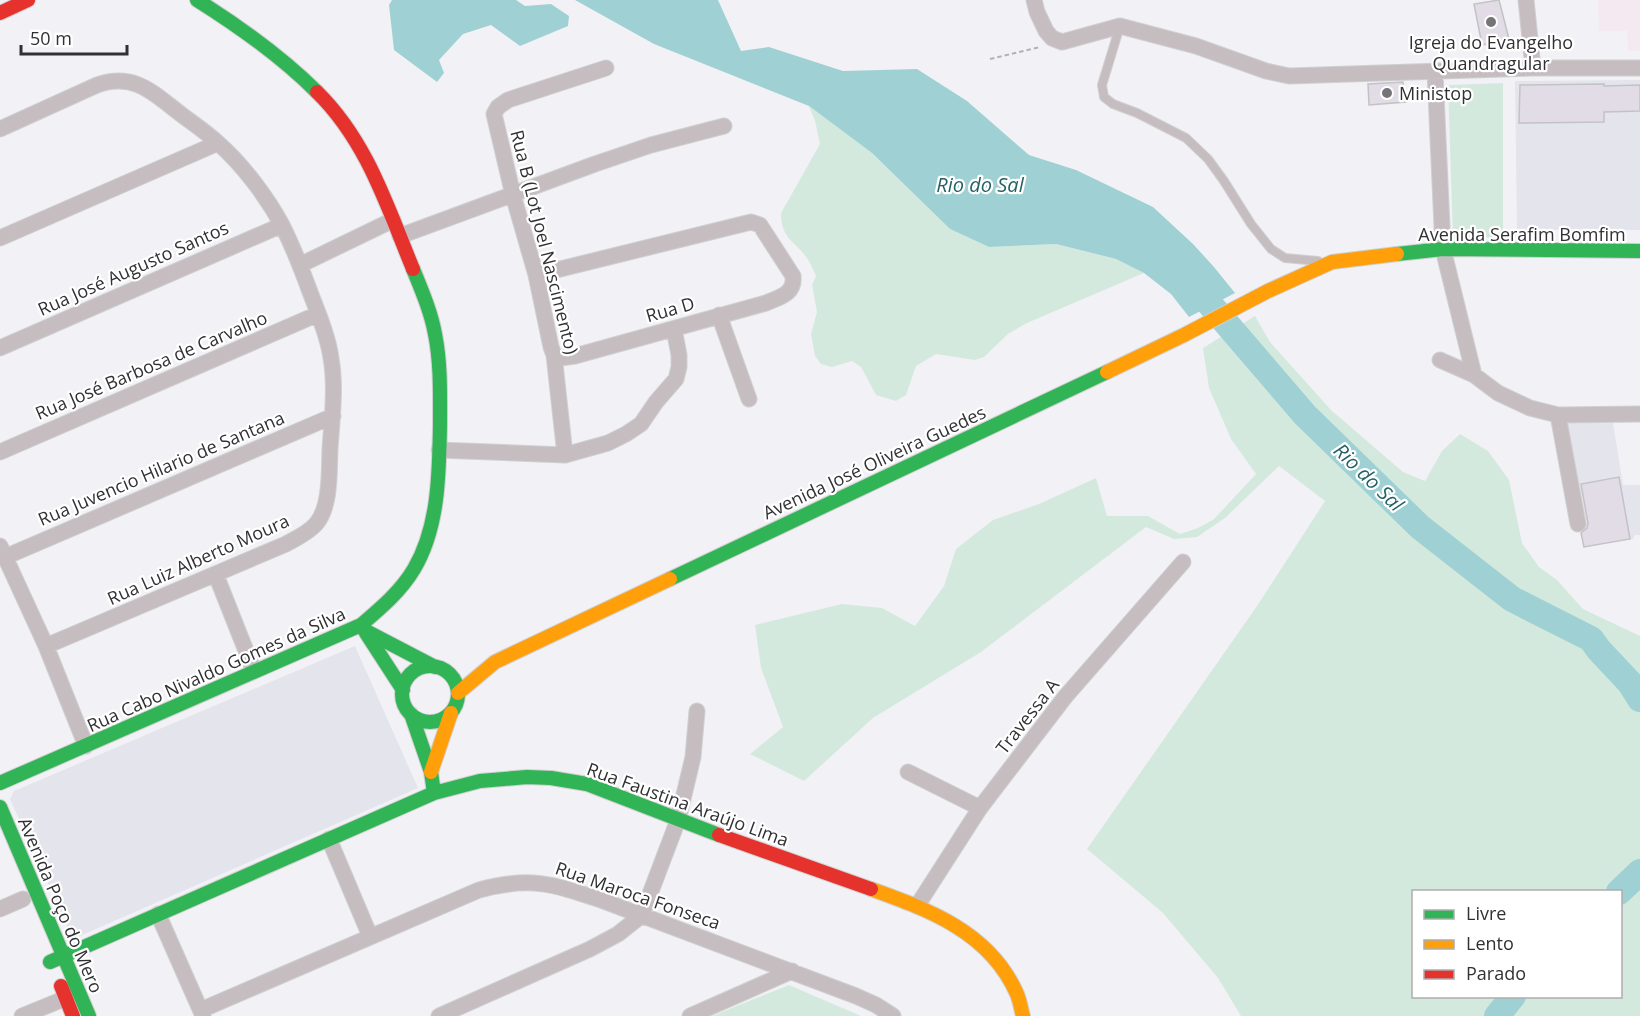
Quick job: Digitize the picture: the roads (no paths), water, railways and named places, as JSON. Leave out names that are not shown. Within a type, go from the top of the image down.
[{"type":"street","points":[[0,13],[28,0]]},
{"type":"street","name":"Rua Cabo Nivaldo Gomes da Silva","points":[[0,783],[254,671],[362,628],[399,591],[420,558],[429,534],[439,450],[441,370],[435,332],[423,295],[372,171],[356,140],[328,104],[300,75],[237,25],[197,0]]},
{"type":"street","points":[[1034,0],[1046,31],[1052,38],[1062,42],[1120,26],[1196,46],[1266,71],[1289,76],[1533,68],[1640,68]]},
{"type":"street","points":[[1526,0],[1533,68]]},
{"type":"street","name":"Rua B (Lot Joel Nascimento)","points":[[565,455],[554,355],[536,275],[513,195],[495,119],[496,110],[508,100],[606,68]]},
{"type":"street","points":[[1435,72],[1443,249],[1474,375]]},
{"type":"street","name":"Rua Luiz Alberto Moura","points":[[0,129],[109,81],[124,80],[153,93],[218,143],[251,179],[282,225],[300,265],[331,356],[333,416],[327,492],[324,508],[316,524],[286,544],[46,646]]},
{"type":"street","points":[[400,236],[595,164],[651,145],[724,126]]},
{"type":"street","points":[[0,238],[218,143]]},
{"type":"street","points":[[300,265],[393,220]]},
{"type":"street","name":"Rua D","points":[[536,275],[754,222],[760,225],[793,276],[793,285],[788,292],[766,303],[563,358],[554,355]]},
{"type":"street","name":"Rua José Augusto Santos","points":[[0,348],[282,225]]},
{"type":"street","name":"Avenida Serafim Bomfim","points":[[1268,291],[1332,262],[1443,249],[1640,251]]},
{"type":"street","name":"Avenida José Oliveira Guedes","points":[[458,693],[495,662],[1184,335],[1268,291]]},
{"type":"street","name":"Rua José Barbosa de Carvalho","points":[[0,452],[318,314]]},
{"type":"street","points":[[718,315],[749,399]]},
{"type":"street","points":[[439,450],[565,455],[626,435],[644,420],[678,375],[679,355],[674,329]]},
{"type":"street","points":[[1440,360],[1474,375],[1498,393],[1530,408],[1558,415],[1640,414]]},
{"type":"street","points":[[1558,415],[1578,524]]},
{"type":"street","name":"Rua Juvencio Hilario de Santana","points":[[3,551],[333,416]]},
{"type":"street","points":[[3,551],[46,646],[86,746]]},
{"type":"street","name":"Travessa A","points":[[917,906],[980,808],[1065,697],[1183,562]]},
{"type":"street","points":[[216,575],[254,671]]},
{"type":"street","points":[[362,628],[440,669],[451,676],[456,684],[457,702],[444,719],[435,722],[418,720],[405,707],[402,699],[405,682],[418,669],[426,667],[440,669]]},
{"type":"street","points":[[362,628],[403,690]]},
{"type":"street","name":"Avenida José Oliveira Guedes","points":[[440,669],[495,662]]},
{"type":"street","points":[[439,1016],[461,1012],[590,949],[618,934],[642,915],[678,820],[693,757],[697,711]]},
{"type":"street","points":[[431,772],[450,713]]},
{"type":"street","points":[[411,714],[431,772],[434,794]]},
{"type":"street","points":[[908,772],[980,808]]},
{"type":"street","name":"Rua Faustina Araújo Lima","points":[[53,957],[434,794],[480,780],[551,778],[587,784],[678,820],[917,906],[970,934],[991,953],[1017,994],[1023,1016]]},
{"type":"street","name":"Avenida Poço do Mero","points":[[0,807],[73,1016]]},
{"type":"street","points":[[329,839],[370,936]]},
{"type":"street","name":"Rua Maroca Fonseca","points":[[202,1013],[370,936],[479,890],[520,882],[545,883],[564,888],[642,915],[856,996],[893,1016]]},
{"type":"street","points":[[0,909],[23,899]]},
{"type":"street","points":[[158,914],[202,1013]]},
{"type":"street","name":"Avenida Poço do Mero","points":[[53,957],[89,1016]]},
{"type":"street","points":[[690,1016],[792,971]]},
{"type":"street","points":[[24,1016],[66,998]]},
{"type":"lane","points":[[1120,26],[1102,85],[1104,97],[1113,104],[1137,113],[1186,138],[1208,159],[1251,224],[1271,249],[1285,258],[1332,262]]},
{"type":"water","points":[[392,0],[516,0],[525,6],[551,4],[569,16],[568,26],[520,46],[491,25],[463,34],[439,60],[444,73],[437,82],[394,50],[389,5]]},
{"type":"water","name":"Rio do Sal","points":[[575,0],[718,0],[741,51],[769,47],[843,71],[917,69],[967,101],[1029,155],[1076,170],[1153,207],[1193,244],[1235,293],[1189,317],[1171,294],[1144,273],[1116,259],[1056,244],[989,247],[950,229],[872,153],[809,106],[654,44]]},
{"type":"waterway","name":"Rio do Sal","points":[[1190,281],[1305,415],[1420,527],[1512,599],[1591,639],[1630,683],[1640,699]]},
{"type":"waterway","name":"Rio do Sal","points":[[1621,890],[1640,872]]},
{"type":"waterway","name":"Rio do Sal","points":[[1497,1016],[1511,998]]},
{"type":"place","name":"Igreja do Evangelho Quandragular","points":[[1491,22]]},
{"type":"place","name":"Ministop","points":[[1387,93]]}]
